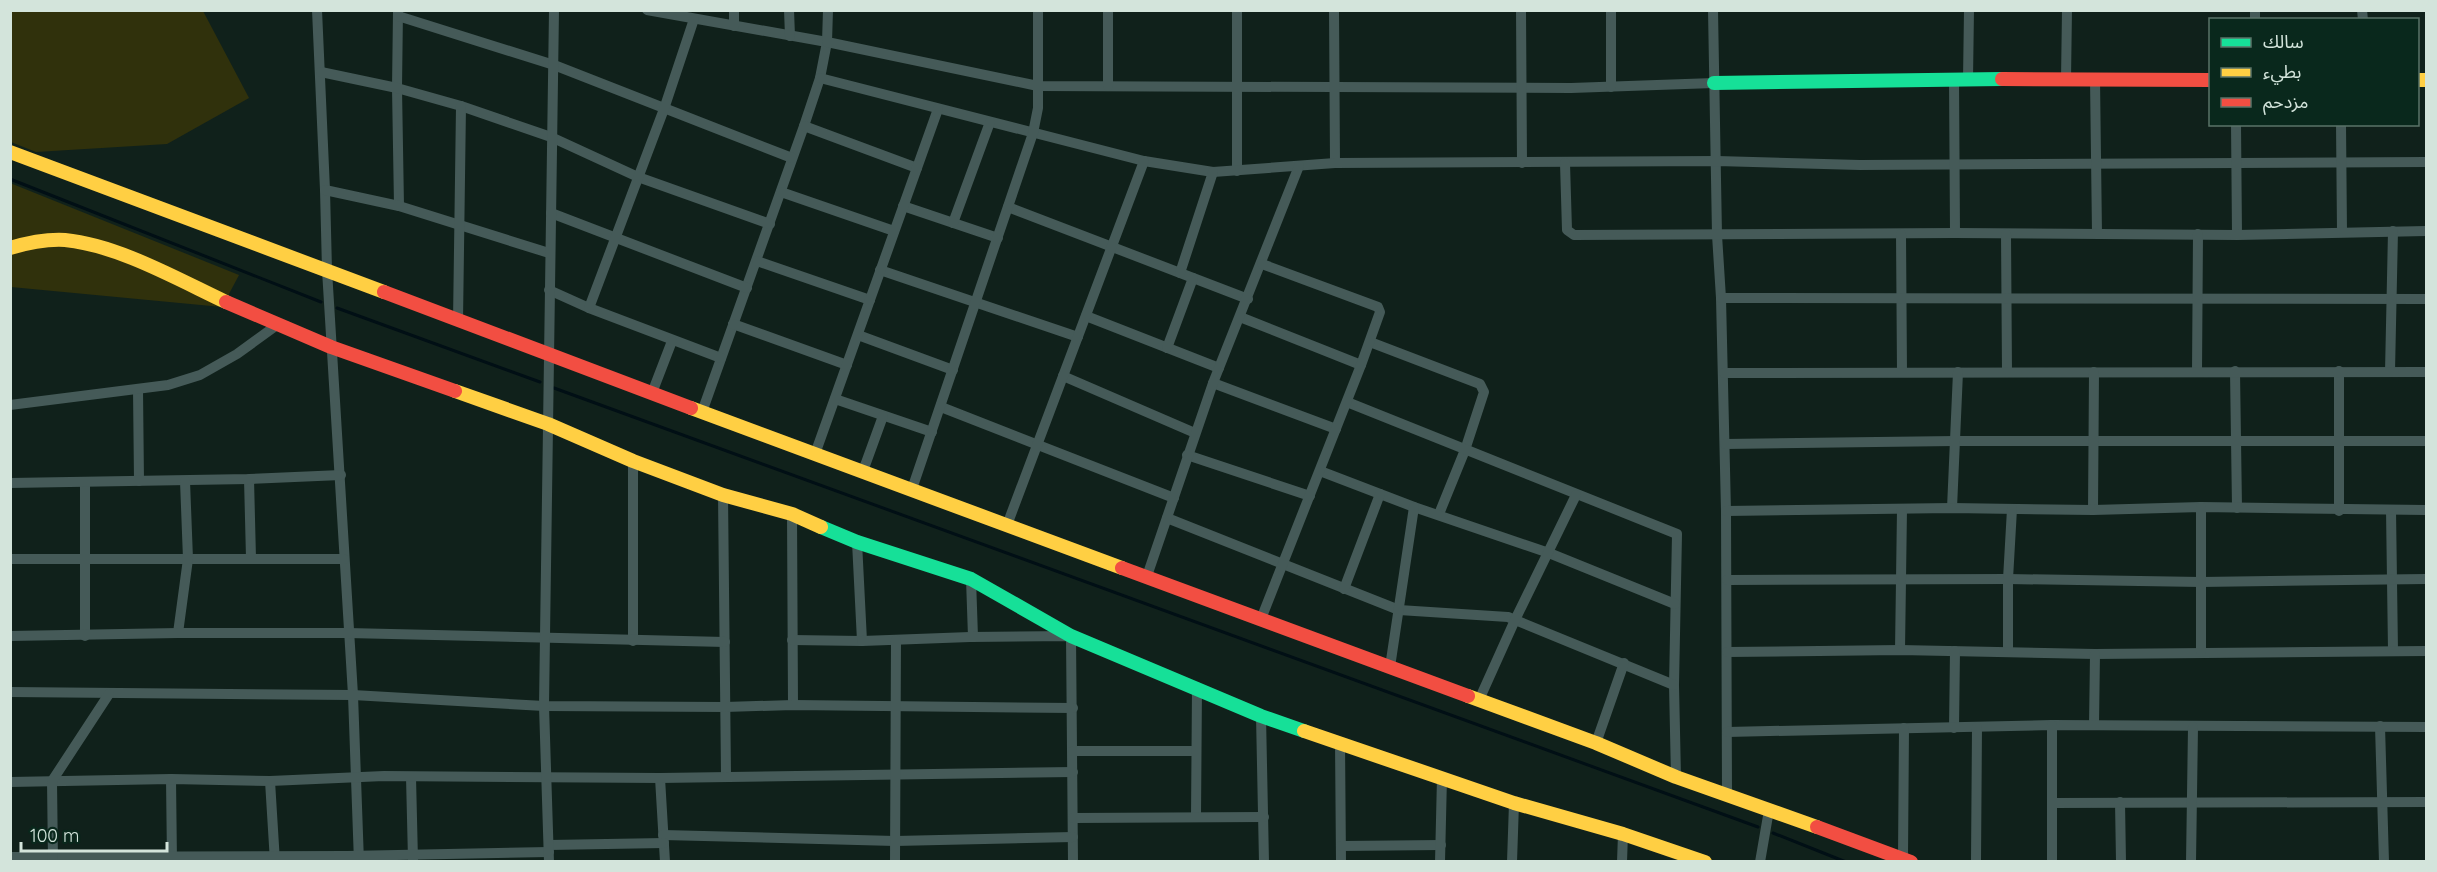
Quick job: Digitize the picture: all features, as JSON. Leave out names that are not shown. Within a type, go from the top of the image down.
[{"type":"street","points":[[317,10],[327,270],[353,694],[359,859]]},
{"type":"street","points":[[549,853],[544,706],[554,10]]},
{"type":"street","points":[[734,10],[734,26]]},
{"type":"street","points":[[789,10],[790,36]]},
{"type":"street","points":[[702,412],[820,78],[827,42],[828,10]]},
{"type":"street","points":[[912,489],[1033,133],[1038,108],[1038,10]]},
{"type":"street","points":[[1108,10],[1108,86]]},
{"type":"street","points":[[1237,10],[1237,171]]},
{"type":"street","points":[[1334,10],[1335,163]]},
{"type":"street","points":[[1521,10],[1522,163]]},
{"type":"street","points":[[1611,10],[1611,87]]},
{"type":"street","points":[[1713,10],[1717,235],[1724,373],[1727,794]]},
{"type":"street","points":[[1955,233],[1961,79],[1969,10]]},
{"type":"street","points":[[2066,79],[2067,10]]},
{"type":"street","points":[[647,11],[827,42],[1038,86],[1521,88],[1961,79],[2209,80]]},
{"type":"street","points":[[399,206],[398,13],[554,65],[792,159]]},
{"type":"street","points":[[588,308],[664,109],[694,19]]},
{"type":"street","points":[[321,72],[397,88],[461,106],[551,137],[638,177],[770,224]]},
{"type":"street","points":[[820,78],[1144,161],[1213,172],[1335,163],[1717,161],[1860,165],[2427,162]]},
{"type":"street","points":[[2095,79],[2097,234]]},
{"type":"street","points":[[458,321],[461,106]]},
{"type":"street","points":[[815,454],[938,109]]},
{"type":"street","points":[[953,223],[990,122]]},
{"type":"street","points":[[804,126],[917,168]]},
{"type":"street","points":[[2236,126],[2237,235]]},
{"type":"street","points":[[2341,126],[2342,232]]},
{"type":"street","points":[[10,152],[702,412],[1479,699],[1596,743],[1676,777],[1907,860],[1904,728]]},
{"type":"street","points":[[1007,525],[1144,161]]},
{"type":"street","points":[[1565,163],[1567,230],[1570,234],[2237,235],[2427,231]]},
{"type":"street","points":[[1147,576],[1213,383],[1299,166]]},
{"type":"street","points":[[1180,273],[1213,172]]},
{"type":"street","points":[[325,190],[399,206],[549,252]]},
{"type":"street","points":[[781,192],[894,231]]},
{"type":"street","points":[[903,206],[998,238]]},
{"type":"street","points":[[1008,207],[1248,299]]},
{"type":"street","points":[[550,213],[747,288]]},
{"type":"street","points":[[2390,372],[2393,231]]},
{"type":"street","points":[[1901,234],[1902,372]]},
{"type":"street","points":[[2006,234],[2007,372]]},
{"type":"street","points":[[2197,372],[2198,234]]},
{"type":"street","points":[[10,248],[24,244],[64,240],[100,247],[158,270],[331,347],[548,424],[633,461],[723,495],[792,514],[857,542],[971,579],[1071,636],[1197,687],[1261,716],[1514,802],[1705,861]]},
{"type":"street","points":[[757,261],[870,300]]},
{"type":"street","points":[[1262,264],[1378,307],[1380,312],[1362,365],[1262,618]]},
{"type":"street","points":[[880,270],[1078,337]]},
{"type":"street","points":[[1167,348],[1193,278]]},
{"type":"street","points":[[549,290],[588,308],[721,358]]},
{"type":"street","points":[[1721,298],[2427,299]]},
{"type":"street","points":[[1086,316],[1219,368]]},
{"type":"street","points":[[1240,317],[1362,365]]},
{"type":"street","points":[[10,405],[168,386],[200,375],[237,354],[277,324]]},
{"type":"street","points":[[733,324],[847,365]]},
{"type":"street","points":[[858,335],[953,370]]},
{"type":"street","points":[[652,393],[672,341]]},
{"type":"street","points":[[1370,342],[1480,384],[1484,392],[1465,450],[1439,514]]},
{"type":"street","points":[[2235,371],[2237,508]]},
{"type":"street","points":[[2339,371],[2341,442],[2339,511]]},
{"type":"street","points":[[1952,508],[1958,372]]},
{"type":"street","points":[[2093,510],[2094,372]]},
{"type":"street","points":[[1724,373],[2427,372]]},
{"type":"street","points":[[1063,376],[1195,433]]},
{"type":"street","points":[[1213,383],[1336,429]]},
{"type":"street","points":[[138,390],[139,481]]},
{"type":"street","points":[[835,399],[932,432]]},
{"type":"street","points":[[1347,402],[1677,534],[1674,685],[1676,777]]},
{"type":"street","points":[[941,407],[1174,498]]},
{"type":"street","points":[[863,471],[883,416]]},
{"type":"street","points":[[1725,444],[1955,441],[2094,443],[2427,441]]},
{"type":"street","points":[[1187,455],[1310,496]]},
{"type":"street","points":[[633,461],[633,641]]},
{"type":"street","points":[[1320,471],[1414,507],[1549,553],[1675,604]]},
{"type":"street","points":[[10,483],[185,481],[341,475]]},
{"type":"street","points":[[249,479],[251,558]]},
{"type":"street","points":[[178,633],[188,559],[185,481]]},
{"type":"street","points":[[85,482],[85,636]]},
{"type":"street","points":[[1344,589],[1380,494]]},
{"type":"street","points":[[723,495],[726,776]]},
{"type":"street","points":[[1479,699],[1576,495]]},
{"type":"street","points":[[1390,667],[1414,507]]},
{"type":"street","points":[[1726,511],[1952,508],[2093,510],[2201,507],[2339,511],[2427,510]]},
{"type":"street","points":[[2201,507],[2201,652]]},
{"type":"street","points":[[1900,650],[1902,509]]},
{"type":"street","points":[[2008,651],[2008,579],[2012,509]]},
{"type":"street","points":[[2391,510],[2393,651]]},
{"type":"street","points":[[792,514],[793,705]]},
{"type":"street","points":[[1167,519],[1400,610],[1501,616],[1624,663],[1674,685]]},
{"type":"street","points":[[857,542],[862,641]]},
{"type":"street","points":[[10,559],[344,559]]},
{"type":"street","points":[[971,579],[973,637]]},
{"type":"street","points":[[1727,580],[2008,579],[2201,582],[2427,579]]},
{"type":"street","points":[[10,636],[348,633],[725,642]]},
{"type":"street","points":[[792,640],[862,641],[1071,636]]},
{"type":"street","points":[[1071,636],[1073,861]]},
{"type":"street","points":[[895,861],[896,640]]},
{"type":"street","points":[[1727,652],[1900,650],[2095,654],[2427,651]]},
{"type":"street","points":[[1954,728],[1955,651]]},
{"type":"street","points":[[2094,725],[2095,654]]},
{"type":"street","points":[[1596,743],[1624,663]]},
{"type":"street","points":[[1196,817],[1197,687]]},
{"type":"street","points":[[10,692],[353,694],[544,706],[897,705],[1073,708]]},
{"type":"street","points":[[53,859],[52,781],[109,694]]},
{"type":"street","points":[[1261,716],[1264,861]]},
{"type":"street","points":[[1727,732],[2052,725],[2427,727]]},
{"type":"street","points":[[2052,725],[2052,861]]},
{"type":"street","points":[[2380,726],[2384,861]]},
{"type":"street","points":[[1976,861],[1977,727]]},
{"type":"street","points":[[2191,861],[2193,727]]},
{"type":"street","points":[[1340,742],[1341,861]]},
{"type":"street","points":[[1073,751],[1196,751]]},
{"type":"street","points":[[10,782],[171,779],[270,781],[357,777],[660,778],[1073,772]]},
{"type":"street","points":[[411,777],[413,858]]},
{"type":"street","points":[[1440,861],[1442,777]]},
{"type":"street","points":[[660,778],[665,861]]},
{"type":"street","points":[[171,779],[172,859]]},
{"type":"street","points":[[270,781],[274,859]]},
{"type":"street","points":[[1512,861],[1514,802]]},
{"type":"street","points":[[2120,802],[2121,861]]},
{"type":"street","points":[[2053,803],[2427,802]]},
{"type":"street","points":[[1760,861],[1769,810]]},
{"type":"street","points":[[1073,818],[1264,817]]},
{"type":"street","points":[[1622,861],[1623,834]]},
{"type":"street","points":[[10,857],[53,859],[413,858],[549,853],[664,839],[895,841],[1073,837]]},
{"type":"street","points":[[1341,846],[1441,846]]},
{"type":"shaded area","points":[[10,11],[203,11],[249,98],[167,144],[36,152],[11,142]]},
{"type":"shaded area","points":[[10,183],[239,275],[222,307],[11,287]]},
{"type":"waterway","points":[[10,179],[321,302]]},
{"type":"waterway","points":[[337,308],[540,382]]},
{"type":"waterway","points":[[554,388],[1758,827]]},
{"type":"waterway","points":[[1773,833],[1846,862]]},
{"type":"traffic: fast","points":[[1714,83],[2002,79]]},
{"type":"traffic: fast","points":[[821,527],[857,542],[971,579],[1071,636],[1261,716],[1304,731]]},
{"type":"traffic: slow","points":[[2419,80],[2426,80]]},
{"type":"traffic: slow","points":[[10,152],[384,292]]},
{"type":"traffic: slow","points":[[10,248],[52,240],[85,243],[127,256],[226,302]]},
{"type":"traffic: slow","points":[[455,391],[548,424],[633,461],[723,495],[792,514],[821,527]]},
{"type":"traffic: slow","points":[[691,408],[1122,568]]},
{"type":"traffic: slow","points":[[1468,696],[1596,743],[1676,777],[1817,827]]},
{"type":"traffic: slow","points":[[1304,731],[1514,803],[1623,834],[1705,862]]},
{"type":"traffic: jam","points":[[2002,79],[2209,80]]},
{"type":"traffic: jam","points":[[384,292],[691,408]]},
{"type":"traffic: jam","points":[[226,302],[331,347],[455,391]]},
{"type":"traffic: jam","points":[[1122,568],[1468,696]]},
{"type":"traffic: jam","points":[[1817,827],[1911,862]]}]
